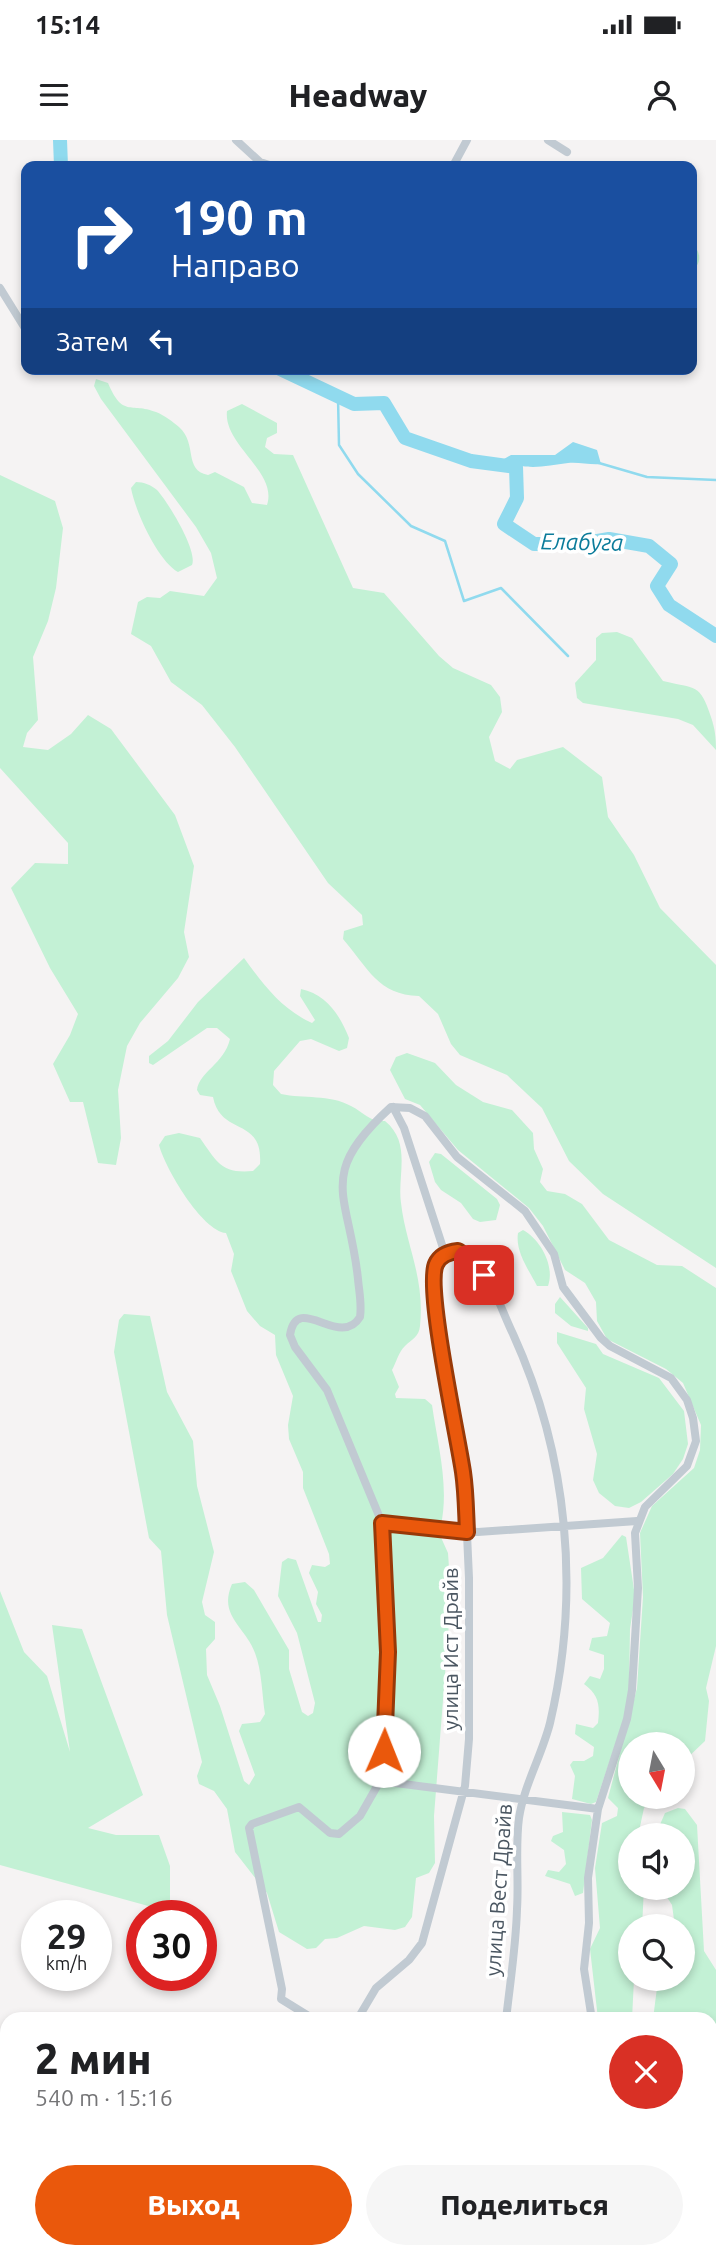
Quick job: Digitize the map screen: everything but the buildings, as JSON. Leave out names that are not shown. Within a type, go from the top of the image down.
[{"type":"street","points":[[236,140],[259,161]]},
{"type":"street","points":[[456,161],[467,140]]},
{"type":"street","points":[[548,140],[567,152]]},
{"type":"street","points":[[0,288],[21,322]]},
{"type":"street","points":[[393,1107],[404,1128],[445,1254]]},
{"type":"street","points":[[302,2012],[281,1999],[282,1989],[250,1828],[253,1824],[299,1807],[330,1833],[339,1834],[360,1816],[380,1782],[388,1652],[382,1523],[327,1390],[295,1347],[290,1335],[296,1321],[302,1318],[318,1319],[340,1329],[351,1327],[360,1317],[356,1262],[343,1201],[345,1162],[367,1129],[393,1107],[410,1108],[425,1116],[457,1157],[525,1211],[554,1254],[563,1287],[601,1338],[610,1346],[661,1370],[679,1387],[687,1400],[695,1430],[693,1453],[687,1466],[652,1499],[637,1521],[634,1548],[638,1588],[632,1690],[627,1719],[598,1809],[588,1878],[589,1923],[584,1969],[591,2012]]},
{"type":"street","name":"улица Вест Драйв","points":[[445,1254],[458,1251],[484,1275],[526,1363],[551,1437],[565,1527],[564,1605],[556,1687],[546,1736],[523,1799],[519,1826],[517,1919],[507,2012]]},
{"type":"street","name":"улица Ист Драйв","points":[[362,2012],[376,1988],[409,1961],[422,1943],[463,1793],[469,1740],[467,1532],[463,1474],[434,1298],[436,1264],[445,1254]]},
{"type":"street","points":[[382,1523],[467,1532],[522,1532],[637,1521]]},
{"type":"street","points":[[380,1782],[598,1809]]},
{"type":"green space","points":[[96,379],[108,383],[123,405],[156,412],[177,425],[185,434],[196,468],[208,475],[215,472],[244,487],[252,503],[267,505],[265,481],[233,435],[227,411],[242,404],[277,423],[277,433],[267,438],[265,447],[274,454],[293,455],[353,588],[384,593],[439,656],[453,668],[491,685],[500,697],[502,712],[489,737],[495,761],[510,769],[517,760],[563,747],[602,777],[608,817],[634,855],[660,908],[716,965],[716,1268],[603,1194],[569,1161],[542,1108],[507,1075],[460,1055],[451,1044],[438,1014],[419,996],[393,991],[375,978],[343,939],[344,931],[363,925],[362,915],[328,883],[235,747],[202,705],[171,682],[151,646],[131,634],[138,602],[147,597],[160,598],[170,591],[204,596],[217,578],[211,553],[196,527],[101,399],[94,386]]},
{"type":"green space","points":[[0,475],[55,501],[63,528],[56,588],[48,621],[33,657],[38,720],[27,733],[23,747],[48,750],[71,734],[88,715],[111,729],[175,815],[194,866],[184,932],[189,957],[178,978],[140,1023],[127,1046],[118,1090],[121,1138],[116,1165],[98,1163],[83,1102],[70,1102],[53,1064],[70,1035],[78,1014],[50,968],[11,888],[35,863],[68,864],[68,843],[0,768]]},
{"type":"green space","points":[[136,482],[155,488],[162,496],[191,549],[192,565],[178,572],[155,547],[133,498],[131,488]]},
{"type":"green space","points":[[617,632],[632,638],[663,681],[690,687],[700,693],[712,721],[716,750],[693,725],[678,719],[583,703],[577,698],[575,683],[596,660],[596,638],[602,633]]},
{"type":"green space","points":[[244,958],[274,995],[291,1011],[312,1023],[315,1020],[300,996],[301,989],[325,1001],[341,1021],[349,1038],[347,1048],[339,1051],[311,1039],[300,1041],[274,1071],[273,1085],[281,1094],[343,1102],[371,1119],[385,1121],[398,1139],[402,1160],[400,1192],[403,1219],[418,1277],[421,1308],[418,1333],[403,1348],[392,1370],[399,1387],[395,1394],[396,1398],[425,1399],[432,1405],[444,1485],[439,1533],[448,1553],[451,1597],[434,1816],[435,1863],[429,1873],[416,1878],[412,1917],[405,1927],[395,1930],[364,1926],[337,1938],[325,1939],[316,1948],[307,1949],[279,1932],[267,1893],[235,1852],[227,1809],[214,1791],[199,1784],[197,1776],[202,1762],[167,1615],[161,1551],[149,1538],[114,1352],[119,1320],[124,1314],[150,1316],[167,1392],[193,1441],[197,1486],[214,1552],[202,1602],[205,1615],[215,1622],[215,1639],[206,1649],[207,1675],[244,1781],[249,1785],[255,1775],[239,1731],[242,1724],[260,1722],[265,1714],[255,1653],[230,1613],[228,1604],[232,1584],[245,1582],[254,1590],[289,1650],[289,1669],[302,1712],[308,1716],[313,1713],[315,1703],[297,1633],[278,1596],[282,1562],[288,1558],[296,1560],[318,1622],[321,1622],[322,1615],[316,1604],[318,1592],[309,1573],[312,1565],[325,1567],[330,1564],[329,1554],[303,1488],[303,1472],[289,1439],[288,1425],[293,1396],[276,1355],[275,1335],[260,1326],[247,1311],[231,1271],[234,1254],[226,1233],[216,1230],[206,1222],[186,1197],[159,1145],[165,1136],[179,1133],[200,1138],[216,1160],[227,1168],[253,1171],[260,1164],[255,1139],[249,1132],[224,1118],[213,1097],[200,1095],[197,1090],[202,1078],[223,1055],[230,1039],[217,1028],[207,1028],[153,1065],[149,1063],[149,1056],[168,1041],[198,1002]]},
{"type":"green space","points":[[407,1053],[435,1063],[456,1085],[483,1102],[512,1110],[533,1133],[534,1149],[543,1169],[540,1182],[547,1191],[565,1194],[582,1204],[609,1240],[657,1265],[682,1266],[716,1288],[716,1646],[706,1688],[709,1701],[705,1741],[695,1751],[695,1732],[625,1732],[637,1688],[643,1597],[640,1533],[652,1506],[694,1468],[700,1450],[701,1425],[683,1383],[666,1369],[607,1339],[597,1321],[596,1302],[585,1283],[565,1270],[543,1226],[529,1208],[458,1150],[420,1105],[405,1099],[390,1070],[396,1057]]},
{"type":"green space","points":[[435,1153],[441,1154],[497,1199],[500,1205],[496,1220],[480,1222],[473,1219],[461,1203],[441,1190],[435,1182],[429,1162]]},
{"type":"green space","points":[[523,1230],[530,1234],[545,1254],[550,1270],[548,1286],[537,1286],[523,1261],[518,1233]]},
{"type":"green space","points":[[560,1297],[588,1331],[571,1326],[555,1313],[555,1304]]},
{"type":"green space","points":[[557,1332],[596,1344],[603,1354],[659,1378],[684,1411],[688,1444],[683,1459],[673,1474],[641,1502],[629,1508],[615,1506],[599,1493],[593,1480],[597,1454],[584,1409],[586,1388],[557,1343]]},
{"type":"green space","points":[[622,1535],[626,1537],[635,1596],[630,1629],[629,1689],[624,1718],[596,1802],[591,1804],[572,1799],[575,1776],[570,1765],[573,1761],[584,1761],[593,1756],[594,1747],[575,1734],[576,1724],[593,1728],[598,1723],[597,1701],[593,1692],[584,1684],[590,1676],[600,1679],[604,1669],[604,1655],[589,1650],[592,1638],[607,1636],[610,1623],[582,1599],[581,1568],[603,1558]]},
{"type":"green space","points":[[0,1591],[24,1652],[47,1676],[70,1752],[52,1625],[82,1629],[143,1795],[88,1828],[116,1835],[159,1835],[170,1866],[170,1900],[127,1900],[0,1865]]},
{"type":"green space","points":[[618,1760],[618,1808],[608,1798]]},
{"type":"green space","points":[[618,1808],[644,1810],[641,1823],[618,1823],[618,1900],[643,1900],[643,1914],[618,1914],[618,1991],[633,1991],[632,2012],[597,2012],[590,1949],[600,1928],[595,1868],[602,1823],[617,1816]]},
{"type":"green space","points":[[686,1810],[697,1825],[704,1951],[716,1970],[716,2012],[654,2012],[657,1991],[695,1991],[695,1914],[673,1914],[669,1900],[695,1900],[695,1823],[661,1823],[665,1813]]},
{"type":"green space","points":[[562,1812],[590,1815],[592,1820],[583,1893],[575,1896],[570,1884],[545,1876],[548,1870],[559,1872],[566,1864],[564,1850],[551,1841],[553,1836],[563,1832]]},
{"type":"water","points":[[573,442],[597,450],[601,464],[572,463],[527,467],[504,459],[511,455],[555,455]]},
{"type":"waterway","name":"Елабуга","points":[[60,140],[61,161]]},
{"type":"waterway","name":"Елабуга","points":[[293,375],[354,404],[384,403],[405,438],[471,461],[516,467],[517,498],[504,524],[534,544],[580,544],[609,539],[649,546],[671,564],[657,586],[669,605],[716,636]]},
{"type":"waterway","points":[[338,397],[339,445],[358,474],[411,526],[445,541],[464,601],[501,588],[568,656]]},
{"type":"waterway","points":[[599,463],[647,477],[716,480]]},
{"type":"route","points":[[384,1751],[388,1652],[387,1579],[382,1523],[467,1532],[463,1474],[434,1298],[433,1274],[439,1259],[445,1254],[458,1251],[473,1261],[484,1275]]}]
